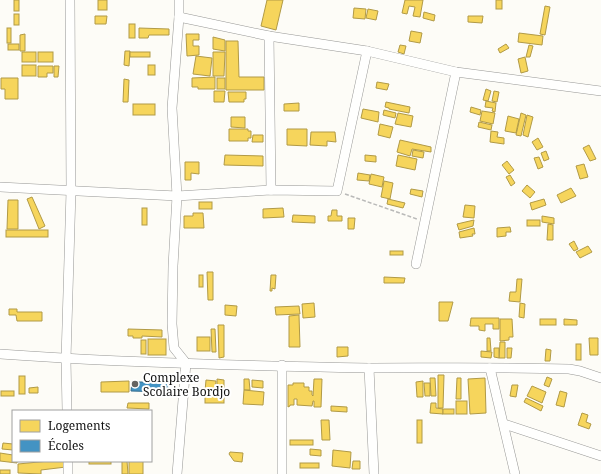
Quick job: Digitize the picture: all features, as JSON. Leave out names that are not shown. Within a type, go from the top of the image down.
[{"type":"street","points":[[67,410],[66,359],[71,191],[70,0]]},
{"type":"street","points":[[178,474],[186,363],[174,348],[172,324],[172,266],[177,196],[172,108],[179,0]]},
{"type":"street","points":[[179,17],[269,36],[366,51],[456,72],[601,91]]},
{"type":"street","points":[[269,36],[271,190]]},
{"type":"street","points":[[0,187],[177,196],[271,190],[337,191],[366,51]]},
{"type":"street","points":[[416,264],[456,72]]},
{"type":"street","points":[[0,354],[66,359],[369,368],[569,369],[580,370],[601,378]]},
{"type":"street","points":[[282,365],[282,474]]},
{"type":"street","points":[[369,368],[374,474]]},
{"type":"street","points":[[490,368],[515,474]]},
{"type":"street","points":[[504,424],[601,456]]},
{"type":"street","points":[[68,462],[68,474]]},
{"type":"path","points":[[337,191],[424,222]]},
{"type":"building: Logements","points":[[14,0],[19,0],[19,11],[14,11]]},
{"type":"building: Logements","points":[[98,0],[107,0],[107,10],[98,10]]},
{"type":"building: Logements","points":[[267,0],[283,0],[276,30],[261,26]]},
{"type":"building: Logements","points":[[405,0],[423,0],[420,17],[413,16],[415,7],[409,6],[407,14],[402,13]]},
{"type":"building: Logements","points":[[496,0],[502,0],[502,9],[496,9]]},
{"type":"building: Logements","points":[[545,6],[550,7],[545,35],[540,34]]},
{"type":"building: Logements","points":[[354,8],[366,9],[365,19],[353,18]]},
{"type":"building: Logements","points":[[368,9],[378,11],[376,20],[366,18]]},
{"type":"building: Logements","points":[[424,12],[435,15],[434,21],[423,18]]},
{"type":"building: Logements","points":[[14,14],[19,14],[19,25],[14,25]]},
{"type":"building: Logements","points":[[95,16],[107,16],[106,24],[95,24]]},
{"type":"building: Logements","points":[[468,16],[483,16],[482,23],[468,22]]},
{"type":"building: Logements","points":[[129,24],[135,24],[135,38],[129,38]]},
{"type":"building: Logements","points":[[7,28],[11,28],[11,43],[7,43]]},
{"type":"building: Logements","points":[[139,28],[169,29],[169,35],[149,35],[148,38],[139,38]]},
{"type":"building: Logements","points":[[411,31],[422,33],[420,43],[409,41]]},
{"type":"building: Logements","points":[[519,33],[543,36],[542,45],[518,42]]},
{"type":"building: Logements","points":[[25,34],[25,51],[20,51],[20,35]]},
{"type":"building: Logements","points":[[186,34],[199,34],[199,40],[193,40],[193,46],[199,46],[199,55],[187,56]]},
{"type":"building: Logements","points":[[213,37],[225,40],[225,51],[213,49]]},
{"type":"building: Logements","points":[[226,41],[238,41],[239,77],[264,77],[264,90],[226,90]]},
{"type":"building: Logements","points":[[8,44],[19,44],[19,50],[8,50]]},
{"type":"building: Logements","points":[[506,44],[509,48],[500,53],[498,49]]},
{"type":"building: Logements","points":[[400,45],[406,46],[404,54],[398,52]]},
{"type":"building: Logements","points":[[529,45],[533,46],[530,57],[526,57]]},
{"type":"building: Logements","points":[[125,51],[130,51],[129,66],[124,65]]},
{"type":"building: Logements","points":[[22,52],[36,52],[36,62],[22,62]]},
{"type":"building: Logements","points":[[38,52],[53,52],[53,62],[38,62]]},
{"type":"building: Logements","points":[[130,52],[150,52],[150,57],[130,57]]},
{"type":"building: Logements","points":[[213,52],[225,52],[224,76],[213,76]]},
{"type":"building: Logements","points":[[196,56],[212,58],[210,76],[193,74]]},
{"type":"building: Logements","points":[[525,57],[528,71],[521,73],[518,59]]},
{"type":"building: Logements","points":[[22,65],[36,65],[36,76],[22,76]]},
{"type":"building: Logements","points":[[148,65],[155,65],[155,75],[148,75]]},
{"type":"building: Logements","points":[[38,66],[53,66],[53,73],[47,73],[47,77],[38,77]]},
{"type":"building: Logements","points":[[54,66],[59,66],[58,77],[54,77]]},
{"type":"building: Logements","points":[[215,77],[215,89],[198,89],[198,87],[192,87],[192,78]]},
{"type":"building: Logements","points":[[1,78],[18,78],[18,99],[5,99],[5,89],[1,89]]},
{"type":"building: Logements","points":[[217,78],[225,78],[225,89],[217,89]]},
{"type":"building: Logements","points":[[124,79],[129,80],[128,102],[123,102]]},
{"type":"building: Logements","points":[[377,82],[389,84],[387,90],[376,88]]},
{"type":"building: Logements","points":[[486,89],[491,91],[488,101],[483,100]]},
{"type":"building: Logements","points":[[214,91],[225,91],[224,102],[214,102]]},
{"type":"building: Logements","points":[[494,91],[499,92],[497,102],[492,101]]},
{"type":"building: Logements","points":[[228,92],[246,92],[246,99],[244,99],[244,102],[229,102]]},
{"type":"building: Logements","points":[[486,101],[496,103],[495,112],[492,111],[493,108],[485,107]]},
{"type":"building: Logements","points":[[386,102],[410,107],[409,113],[389,109],[385,107]]},
{"type":"building: Logements","points":[[299,103],[299,111],[284,111],[284,104]]},
{"type":"building: Logements","points":[[133,104],[155,104],[155,115],[133,115]]},
{"type":"building: Logements","points":[[471,107],[481,110],[480,115],[470,112]]},
{"type":"building: Logements","points":[[363,109],[379,112],[378,122],[361,118]]},
{"type":"building: Logements","points":[[384,110],[396,113],[395,118],[383,115]]},
{"type":"building: Logements","points":[[482,111],[495,113],[493,124],[480,121]]},
{"type":"building: Logements","points":[[398,113],[413,116],[411,127],[395,124]]},
{"type":"building: Logements","points":[[521,113],[526,115],[521,136],[516,135]]},
{"type":"building: Logements","points":[[527,115],[533,117],[528,137],[523,135]]},
{"type":"building: Logements","points":[[508,116],[519,119],[516,133],[505,131]]},
{"type":"building: Logements","points":[[231,117],[245,117],[245,128],[231,127]]},
{"type":"building: Logements","points":[[479,122],[492,125],[491,130],[478,127]]},
{"type":"building: Logements","points":[[380,124],[393,127],[390,138],[378,135]]},
{"type":"building: Logements","points":[[229,129],[248,129],[248,131],[251,131],[251,138],[248,138],[248,141],[229,141]]},
{"type":"building: Logements","points":[[287,129],[307,129],[307,146],[287,145]]},
{"type":"building: Logements","points":[[491,131],[498,132],[497,137],[504,138],[504,144],[490,142]]},
{"type":"building: Logements","points":[[311,132],[335,132],[336,142],[327,141],[327,146],[310,145]]},
{"type":"building: Logements","points":[[253,135],[263,135],[263,142],[252,142]]},
{"type":"building: Logements","points":[[538,138],[543,147],[537,150],[532,142]]},
{"type":"building: Logements","points":[[400,140],[431,147],[431,152],[412,149],[410,156],[397,152]]},
{"type":"building: Logements","points":[[589,145],[596,159],[590,161],[583,148]]},
{"type":"building: Logements","points":[[413,150],[424,152],[423,158],[412,156]]},
{"type":"building: Logements","points":[[546,151],[549,159],[544,161],[541,153]]},
{"type":"building: Logements","points":[[225,155],[263,156],[263,166],[224,165]]},
{"type":"building: Logements","points":[[365,155],[376,156],[376,162],[365,161]]},
{"type":"building: Logements","points":[[398,155],[417,159],[415,170],[396,166]]},
{"type":"building: Logements","points":[[539,157],[543,167],[538,169],[534,158]]},
{"type":"building: Logements","points":[[507,161],[514,170],[509,174],[502,165]]},
{"type":"building: Logements","points":[[185,162],[199,162],[199,174],[191,173],[191,180],[185,180]]},
{"type":"building: Logements","points":[[584,164],[588,177],[580,179],[576,166]]},
{"type":"building: Logements","points":[[358,173],[370,175],[369,181],[357,180]]},
{"type":"building: Logements","points":[[371,174],[384,177],[382,187],[369,184]]},
{"type":"building: Logements","points":[[510,175],[515,183],[511,186],[506,177]]},
{"type":"building: Logements","points":[[384,181],[393,183],[390,199],[381,197]]},
{"type":"building: Logements","points":[[527,185],[535,192],[530,198],[522,191]]},
{"type":"building: Logements","points":[[571,188],[576,196],[561,203],[557,195]]},
{"type":"building: Logements","points":[[411,189],[423,191],[422,197],[410,194]]},
{"type":"building: Logements","points":[[32,197],[45,226],[39,229],[27,199]]},
{"type":"building: Logements","points":[[388,199],[405,203],[403,208],[387,204]]},
{"type":"building: Logements","points":[[544,199],[546,205],[532,210],[530,203]]},
{"type":"building: Logements","points":[[8,200],[18,200],[18,229],[7,229]]},
{"type":"building: Logements","points":[[199,202],[212,202],[212,209],[199,209]]},
{"type":"building: Logements","points":[[465,205],[475,206],[474,218],[463,217]]},
{"type":"building: Logements","points":[[142,208],[147,208],[147,225],[142,225]]},
{"type":"building: Logements","points":[[283,208],[284,217],[263,218],[263,209]]},
{"type":"building: Logements","points":[[332,210],[337,210],[337,216],[342,216],[342,221],[328,221],[328,216],[331,216]]},
{"type":"building: Logements","points":[[193,213],[203,213],[204,228],[184,228],[184,216],[193,216]]},
{"type":"building: Logements","points":[[293,215],[315,216],[315,223],[292,222]]},
{"type":"building: Logements","points":[[542,216],[554,218],[554,224],[542,222]]},
{"type":"building: Logements","points":[[348,218],[355,218],[354,229],[348,229]]},
{"type":"building: Logements","points":[[474,220],[473,226],[459,230],[457,224]]},
{"type":"building: Logements","points":[[527,220],[540,220],[540,226],[527,226]]},
{"type":"building: Logements","points":[[548,224],[553,225],[553,240],[547,240]]},
{"type":"building: Logements","points":[[510,227],[511,232],[506,232],[506,236],[497,237],[497,228]]},
{"type":"building: Logements","points":[[474,228],[475,234],[472,234],[473,236],[460,238],[459,232]]},
{"type":"building: Logements","points":[[6,230],[48,230],[48,237],[6,237]]},
{"type":"building: Logements","points":[[574,241],[578,249],[574,251],[569,244]]},
{"type":"building: Logements","points":[[588,246],[592,252],[580,258],[576,252]]},
{"type":"building: Logements","points":[[390,251],[403,251],[403,255],[390,255]]},
{"type":"building: Logements","points":[[207,272],[213,272],[213,300],[208,300]]},
{"type":"building: Logements","points":[[199,275],[203,275],[203,287],[199,287]]},
{"type":"building: Logements","points":[[271,275],[276,275],[275,289],[272,288],[272,291],[270,291]]},
{"type":"building: Logements","points":[[384,277],[405,278],[404,283],[384,283]]},
{"type":"building: Logements","points":[[517,279],[522,279],[520,302],[509,301],[510,292],[516,292]]},
{"type":"building: Logements","points":[[439,302],[453,302],[448,321],[439,321]]},
{"type":"building: Logements","points":[[314,303],[315,317],[303,318],[302,304]]},
{"type":"building: Logements","points":[[520,303],[525,304],[524,318],[519,317]]},
{"type":"building: Logements","points":[[225,305],[237,306],[236,316],[225,315]]},
{"type":"building: Logements","points":[[299,306],[300,314],[276,315],[275,307]]},
{"type":"building: Logements","points":[[9,309],[17,309],[17,312],[42,312],[42,321],[17,321],[16,315],[9,315]]},
{"type":"building: Logements","points":[[299,315],[300,347],[289,347],[289,316]]},
{"type":"building: Logements","points":[[471,318],[499,318],[499,329],[493,329],[493,324],[485,324],[485,331],[479,330],[479,326],[470,326]]},
{"type":"building: Logements","points":[[500,319],[512,319],[513,337],[509,337],[509,340],[500,341]]},
{"type":"building: Logements","points":[[540,319],[556,319],[556,325],[540,325]]},
{"type":"building: Logements","points":[[564,319],[577,320],[577,325],[564,325]]},
{"type":"building: Logements","points":[[218,325],[224,325],[224,357],[219,358]]},
{"type":"building: Logements","points":[[128,329],[162,330],[162,337],[142,336],[142,338],[133,338],[133,336],[128,336]]},
{"type":"building: Logements","points":[[211,329],[215,329],[216,352],[212,352]]},
{"type":"building: Logements","points":[[197,337],[210,337],[210,351],[197,351]]},
{"type":"building: Logements","points":[[487,338],[490,338],[491,351],[487,351]]},
{"type":"building: Logements","points":[[589,338],[598,338],[598,355],[590,355]]},
{"type":"building: Logements","points":[[148,339],[166,339],[166,355],[148,355]]},
{"type":"building: Logements","points":[[141,340],[146,340],[146,354],[141,354]]},
{"type":"building: Logements","points":[[500,342],[505,342],[505,358],[499,358]]},
{"type":"building: Logements","points":[[576,344],[581,344],[581,360],[576,360]]},
{"type":"building: Logements","points":[[337,347],[348,347],[348,356],[337,357]]},
{"type":"building: Logements","points":[[494,348],[499,348],[499,358],[494,357]]},
{"type":"building: Logements","points":[[507,348],[512,348],[511,358],[507,358]]},
{"type":"building: Logements","points":[[546,349],[551,350],[550,361],[545,361]]},
{"type":"building: Logements","points":[[481,351],[492,352],[491,358],[481,357]]},
{"type":"building: Logements","points":[[438,375],[444,375],[443,408],[438,408]]},
{"type":"building: Logements","points":[[19,376],[25,376],[25,394],[19,394]]},
{"type":"building: Logements","points":[[547,377],[552,379],[549,387],[544,385]]},
{"type":"building: Logements","points":[[430,378],[435,378],[436,396],[431,396]]},
{"type":"building: Logements","points":[[457,378],[461,378],[461,399],[456,399]]},
{"type":"building: Logements","points":[[485,378],[486,413],[470,414],[468,379]]},
{"type":"building: Logements","points":[[217,379],[224,380],[224,392],[217,392]]},
{"type":"building: Logements","points":[[244,379],[249,379],[250,390],[244,390]]},
{"type":"building: Logements","points":[[314,379],[322,379],[321,407],[314,407],[314,401],[312,406],[297,405],[297,399],[294,399],[294,405],[290,405],[288,407],[288,385],[293,385],[293,383],[304,383],[304,387],[309,387],[309,391],[312,391],[313,396]]},
{"type":"building: Logements","points":[[206,380],[216,381],[215,391],[205,391]]},
{"type":"building: Logements","points":[[252,380],[263,381],[263,388],[252,387]]},
{"type":"building: Logements","points":[[129,381],[129,392],[101,392],[101,382]]},
{"type":"building: Logements","points":[[423,381],[423,397],[417,397],[416,382]]},
{"type":"building: Logements","points":[[424,383],[430,383],[430,396],[425,396]]},
{"type":"building: Logements","points":[[512,385],[518,385],[516,397],[510,396]]},
{"type":"building: Logements","points":[[532,386],[546,392],[542,403],[527,396]]},
{"type":"building: Logements","points":[[38,387],[38,393],[29,393],[29,388]]},
{"type":"building: Logements","points":[[244,390],[264,392],[263,405],[243,404]]},
{"type":"building: Logements","points":[[1,391],[14,391],[14,396],[1,396]]},
{"type":"building: Logements","points":[[560,391],[567,393],[564,407],[556,405]]},
{"type":"building: Logements","points":[[205,393],[224,393],[224,403],[205,403]]},
{"type":"building: Logements","points":[[526,398],[543,406],[541,411],[524,402]]},
{"type":"building: Logements","points":[[456,401],[467,401],[467,414],[456,414]]},
{"type":"building: Logements","points":[[128,403],[149,403],[149,409],[127,408]]},
{"type":"building: Logements","points":[[431,403],[436,403],[436,408],[443,409],[443,414],[430,413]]},
{"type":"building: Logements","points":[[331,406],[347,407],[347,412],[331,411]]},
{"type":"building: Logements","points":[[443,409],[454,409],[454,414],[443,414]]},
{"type":"building: Logements","points":[[582,413],[588,415],[586,422],[591,424],[589,429],[578,425]]},
{"type":"building: Logements","points":[[321,420],[329,420],[330,440],[322,440]]},
{"type":"building: Logements","points":[[417,420],[422,420],[422,443],[417,443]]},
{"type":"building: Logements","points":[[290,440],[313,440],[313,445],[290,445]]},
{"type":"building: Logements","points":[[3,443],[12,444],[12,450],[2,449]]},
{"type":"building: Logements","points":[[310,449],[321,450],[321,456],[310,455]]},
{"type":"building: Logements","points":[[333,450],[351,452],[350,468],[332,466]]},
{"type":"building: Logements","points":[[230,452],[243,453],[242,462],[234,461],[229,454]]},
{"type":"building: Logements","points":[[0,453],[12,455],[12,462],[17,463],[0,461]]},
{"type":"building: Logements","points":[[353,461],[360,461],[360,469],[352,469]]},
{"type":"building: Logements","points":[[65,462],[66,467],[41,470],[41,474],[18,473],[18,464]]},
{"type":"building: Logements","points":[[89,462],[111,462],[111,464],[89,464]]},
{"type":"building: Logements","points":[[122,462],[127,462],[128,474],[122,474]]},
{"type":"building: Logements","points":[[129,462],[143,462],[143,474],[129,474]]},
{"type":"building: Logements","points":[[300,463],[319,463],[319,468],[300,468]]},
{"type":"building: Logements","points":[[0,470],[10,470],[10,474],[0,474]]},
{"type":"building: Écoles","points":[[132,382],[168,382],[168,392],[131,391]]},
{"type":"place","name":"Complexe Scolaire Bordjo","points":[[135,384]]}]
